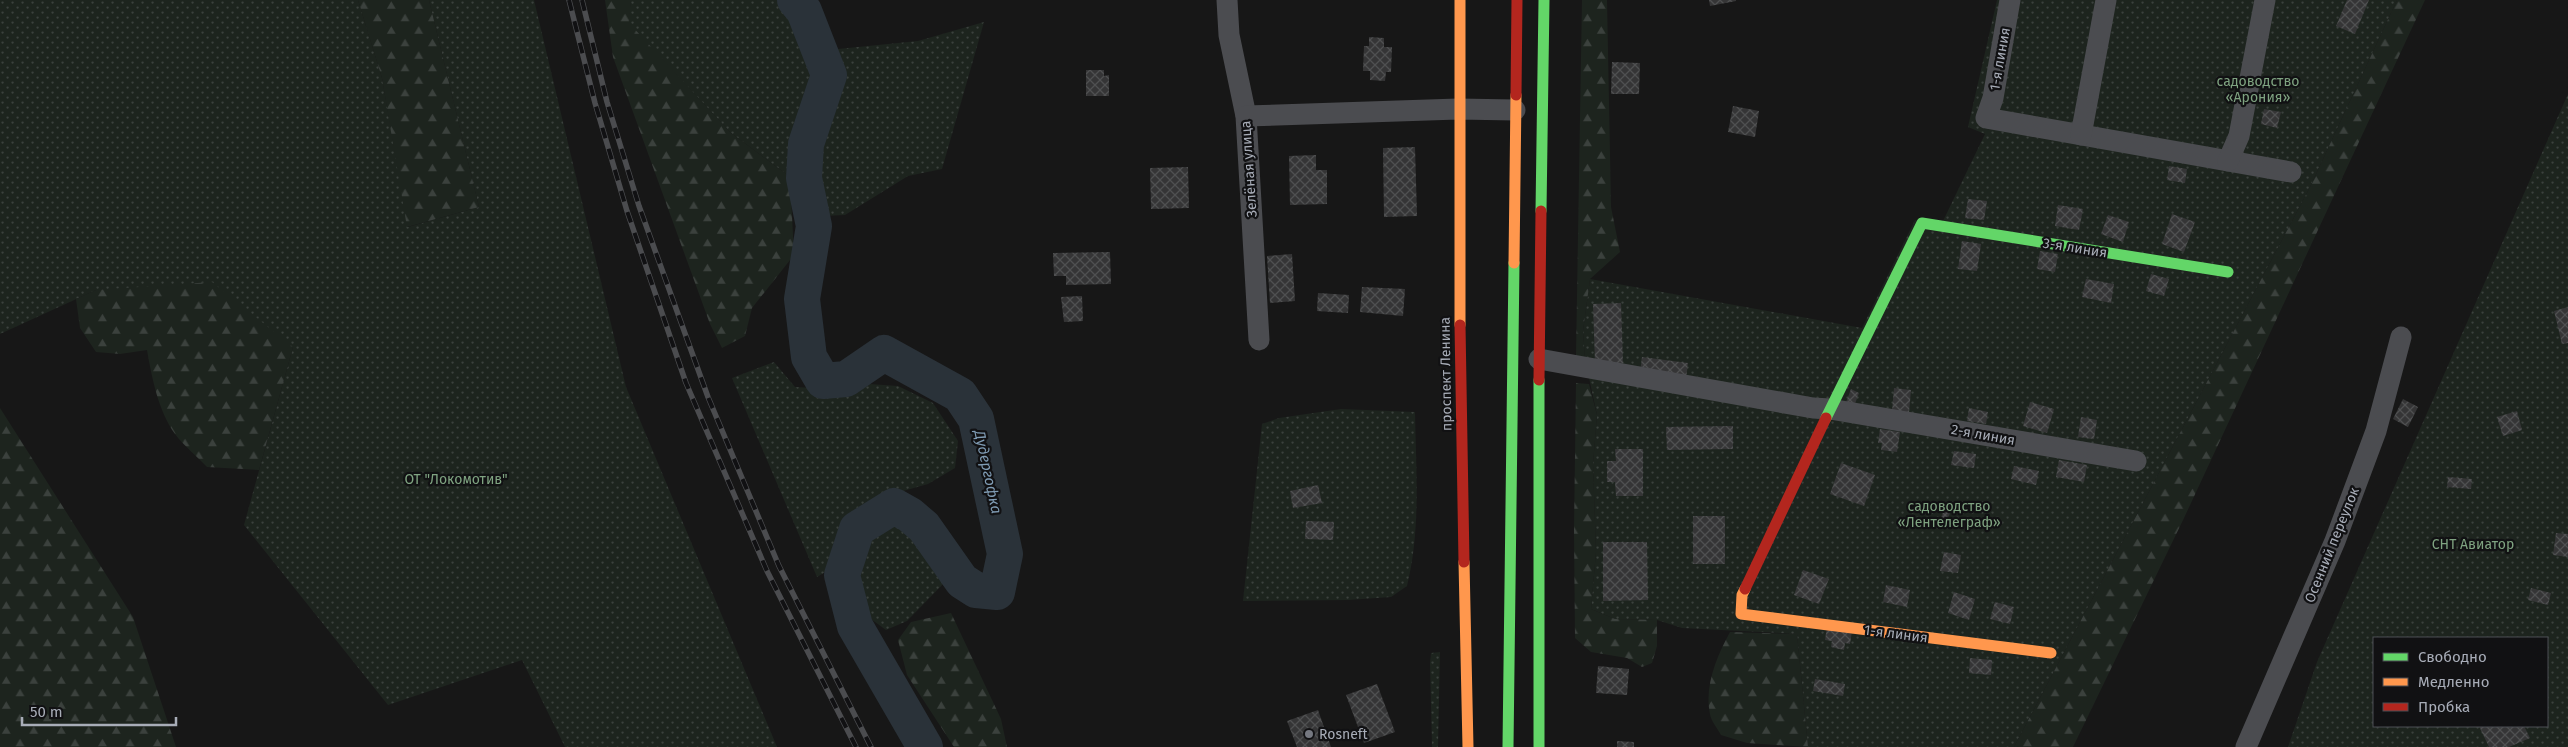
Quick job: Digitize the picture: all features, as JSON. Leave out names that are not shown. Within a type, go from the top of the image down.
[{"type":"main road","name":"проспект Ленина","points":[[1460,0],[1458,109],[1464,594],[1468,747]]},
{"type":"main road","points":[[1508,747],[1517,0]]},
{"type":"main road","points":[[1539,747],[1539,359],[1544,0]]},
{"type":"main road","name":"3-я линия","points":[[1830,408],[1922,223],[2228,272]]},
{"type":"main road","name":"1-я линия","points":[[1830,408],[1742,595],[1741,614],[2051,654]]},
{"type":"street","name":"Зелёная улица","points":[[1227,0],[1229,35],[1246,116],[1259,340]]},
{"type":"street","name":"1-я линия","points":[[2010,0],[1993,98],[1986,118],[2081,135]]},
{"type":"street","points":[[2106,0],[2081,135],[2290,172]]},
{"type":"street","points":[[2228,161],[2239,136],[2265,0]]},
{"type":"street","points":[[1246,116],[1458,109],[1515,110]]},
{"type":"street","name":"Осенний переулок","points":[[2246,747],[2335,541],[2356,486],[2376,431],[2401,337]]},
{"type":"street","name":"2-я линия","points":[[1539,359],[1813,408],[1830,408],[2136,461]]},
{"type":"green space","name":"ОТ \"Локомотив\"","points":[[0,0],[358,0],[382,78],[408,227],[479,207],[429,0],[534,0],[626,387],[777,747],[565,747],[522,660],[388,705],[244,525],[293,347],[96,290],[0,334]]},
{"type":"green space","points":[[358,0],[429,0],[479,207],[407,227],[382,78]]},
{"type":"green space","points":[[605,0],[631,0],[629,23],[731,133],[790,177],[794,255],[752,308],[745,336],[722,348],[710,324],[613,57]]},
{"type":"green space","points":[[631,0],[778,0],[786,6],[812,78],[799,115],[792,147],[790,177],[731,133],[628,23]]},
{"type":"green space","points":[[1582,0],[1607,0],[1611,207],[1620,252],[1590,279],[1583,331],[1585,359],[1576,356]]},
{"type":"green space","name":"садоводство «Лентелеграф»","points":[[1997,0],[2397,0],[2310,187],[2014,747],[1808,747],[1797,634],[1682,628],[1657,620],[1615,619],[1591,609],[1596,552],[1593,464],[1597,415],[1585,359],[1583,331],[1590,279],[1862,328],[1915,220],[1943,221],[1985,134],[1968,127]]},
{"type":"green space","points":[[2397,0],[2425,0],[2184,518],[2073,747],[2014,747],[2310,187]]},
{"type":"green space","points":[[984,22],[942,169],[908,176],[845,215],[822,216],[811,173],[815,140],[836,76],[838,49],[918,41]]},
{"type":"green space","name":"СНТ Авиатор","points":[[2568,94],[2568,747],[2288,747],[2317,662]]},
{"type":"green space","points":[[212,282],[293,347],[259,470],[207,467],[175,434],[169,425],[156,394],[147,350],[120,354],[96,352],[80,328],[76,299],[96,290]]},
{"type":"green space","points":[[774,362],[795,387],[833,389],[869,384],[898,386],[933,403],[958,441],[955,468],[928,484],[896,493],[861,509],[847,529],[832,568],[817,577],[732,378]]},
{"type":"green space","points":[[1576,383],[1589,384],[1597,415],[1593,464],[1596,552],[1591,609],[1615,619],[1657,620],[1657,646],[1652,663],[1642,667],[1627,658],[1591,652],[1575,638]]},
{"type":"green space","points":[[0,408],[133,617],[176,747],[0,747]]},
{"type":"green space","points":[[1341,409],[1415,412],[1416,521],[1407,586],[1391,597],[1348,600],[1243,601],[1262,424],[1279,418]]},
{"type":"green space","points":[[890,521],[913,532],[947,580],[907,621],[886,630],[860,611],[853,589],[857,557],[872,530]]},
{"type":"green space","points":[[951,613],[1001,719],[1007,747],[954,747],[907,675],[898,640],[911,622]]},
{"type":"green space","points":[[1730,632],[1797,634],[1808,747],[1747,743],[1721,735],[1711,717],[1709,693],[1716,661]]},
{"type":"green space","points":[[1440,652],[1438,747],[1432,747],[1430,663],[1431,653]]},
{"type":"building","points":[[1709,0],[1736,0],[1736,1],[1710,6]]},
{"type":"building","points":[[2347,0],[2369,0],[2355,34],[2336,26]]},
{"type":"building","points":[[1369,37],[1384,38],[1384,47],[1392,47],[1391,72],[1386,72],[1385,81],[1370,80],[1370,71],[1363,71],[1364,46],[1369,46]]},
{"type":"building","points":[[1612,62],[1640,63],[1639,94],[1611,94]]},
{"type":"building","points":[[1086,70],[1104,70],[1104,76],[1109,75],[1109,96],[1086,96]]},
{"type":"building","points":[[1733,106],[1759,111],[1755,137],[1728,132]]},
{"type":"building","points":[[2264,109],[2281,112],[2277,128],[2261,124]]},
{"type":"building","points":[[1415,147],[1417,216],[1384,217],[1383,148]]},
{"type":"building","points":[[1316,155],[1316,170],[1327,170],[1327,204],[1290,205],[1289,156]]},
{"type":"building","points":[[2169,166],[2187,169],[2185,183],[2167,180]]},
{"type":"building","points":[[1188,167],[1189,208],[1151,209],[1150,168]]},
{"type":"building","points":[[1968,199],[1987,201],[1984,220],[1965,218]]},
{"type":"building","points":[[2058,205],[2083,209],[2079,230],[2055,226]]},
{"type":"building","points":[[2172,214],[2195,222],[2184,252],[2162,244]]},
{"type":"building","points":[[2108,215],[2129,222],[2123,242],[2101,234]]},
{"type":"building","points":[[1962,241],[1981,244],[1977,271],[1958,269]]},
{"type":"building","points":[[2040,251],[2058,254],[2055,272],[2037,269]]},
{"type":"building","points":[[1110,252],[1111,284],[1066,285],[1066,276],[1054,276],[1053,253]]},
{"type":"building","points":[[1292,254],[1295,301],[1270,303],[1267,256]]},
{"type":"building","points":[[2151,274],[2169,279],[2164,296],[2146,291]]},
{"type":"building","points":[[2086,279],[2114,284],[2111,303],[2082,297]]},
{"type":"building","points":[[1362,287],[1405,289],[1403,316],[1360,312]]},
{"type":"building","points":[[1318,293],[1349,295],[1348,313],[1317,311]]},
{"type":"building","points":[[1082,296],[1083,321],[1064,322],[1061,297]]},
{"type":"building","points":[[1621,303],[1623,363],[1595,363],[1593,304]]},
{"type":"building","points":[[2568,307],[2568,343],[2562,344],[2554,311]]},
{"type":"building","points":[[1642,357],[1688,363],[1686,379],[1640,373]]},
{"type":"building","points":[[1894,388],[1911,390],[1909,413],[1892,411]]},
{"type":"building","points":[[1851,389],[1859,393],[1853,409],[1845,405]]},
{"type":"building","points":[[2403,399],[2418,407],[2408,427],[2393,419]]},
{"type":"building","points":[[2030,402],[2054,409],[2047,433],[2023,426]]},
{"type":"building","points":[[1969,408],[1988,412],[1986,424],[1967,421]]},
{"type":"building","points":[[2517,411],[2522,430],[2503,436],[2497,417]]},
{"type":"building","points":[[2081,417],[2097,420],[2094,439],[2078,437]]},
{"type":"building","points":[[1733,426],[1733,449],[1667,450],[1666,427]]},
{"type":"building","points":[[1880,429],[1900,432],[1897,452],[1881,450],[1882,443],[1878,443]]},
{"type":"building","points":[[1615,449],[1643,449],[1643,496],[1616,496],[1615,482],[1607,482],[1607,461],[1616,461]]},
{"type":"building","points":[[1954,451],[1976,454],[1974,468],[1951,465]]},
{"type":"building","points":[[2059,460],[2087,465],[2084,482],[2056,477]]},
{"type":"building","points":[[1841,463],[1875,475],[1864,506],[1830,494]]},
{"type":"building","points":[[2014,466],[2039,471],[2036,485],[2011,479]]},
{"type":"building","points":[[2448,477],[2472,479],[2471,489],[2447,487]]},
{"type":"building","points":[[1318,485],[1322,503],[1293,508],[1290,491]]},
{"type":"building","points":[[1945,508],[1951,511],[1944,527],[1938,525]]},
{"type":"building","points":[[1693,516],[1725,516],[1725,564],[1693,564]]},
{"type":"building","points":[[1306,521],[1334,522],[1333,540],[1305,539]]},
{"type":"building","points":[[2556,533],[2568,534],[2568,557],[2553,555]]},
{"type":"building","points":[[1603,542],[1647,542],[1648,600],[1603,601]]},
{"type":"building","points":[[1944,552],[1961,555],[1958,573],[1940,571]]},
{"type":"building","points":[[1803,570],[1829,579],[1819,604],[1794,595]]},
{"type":"building","points":[[1886,585],[1910,590],[1907,607],[1883,602]]},
{"type":"building","points":[[2531,588],[2551,593],[2548,605],[2528,600]]},
{"type":"building","points":[[1954,592],[1975,599],[1969,620],[1948,613]]},
{"type":"building","points":[[1995,602],[2014,607],[2010,624],[1990,619]]},
{"type":"building","points":[[1827,627],[1852,631],[1850,644],[1845,643],[1844,650],[1831,647],[1832,641],[1825,640]]},
{"type":"building","points":[[1970,658],[1992,660],[1991,675],[1969,673]]},
{"type":"building","points":[[1598,666],[1629,669],[1627,695],[1596,693]]},
{"type":"building","points":[[1815,679],[1845,684],[1843,696],[1813,691]]},
{"type":"building","points":[[1377,684],[1395,732],[1364,743],[1346,695]]},
{"type":"building","name":"Rosneft","points":[[1318,710],[1331,747],[1297,747],[1287,721]]},
{"type":"building","points":[[2479,727],[2524,727],[2530,738],[2509,747],[2489,747]]},
{"type":"building","points":[[1617,741],[1634,742],[1634,747],[1617,747]]},
{"type":"waterway","name":"Дудергофка","points":[[795,0],[804,11],[829,75],[806,144],[804,178],[814,226],[802,299],[809,357],[823,381],[846,379],[884,353],[960,395],[976,419],[1005,554],[997,592],[976,590],[962,581],[924,527],[910,515],[894,506],[857,529],[842,575],[855,626],[925,747]]},
{"type":"railway","points":[[569,0],[595,103],[627,211],[686,383],[767,571],[856,747]]},
{"type":"railway","points":[[582,0],[607,102],[639,206],[708,397],[779,566],[871,747]]},
{"type":"traffic: fast","points":[[1541,211],[1544,0]]},
{"type":"traffic: fast","points":[[1826,418],[1922,223],[2228,272]]},
{"type":"traffic: fast","points":[[1508,747],[1514,263]]},
{"type":"traffic: fast","points":[[1539,380],[1539,747]]},
{"type":"traffic: slow","points":[[1460,0],[1460,325]]},
{"type":"traffic: slow","points":[[1514,263],[1516,95]]},
{"type":"traffic: slow","points":[[1464,562],[1468,747]]},
{"type":"traffic: slow","points":[[1745,589],[1742,595],[1741,614],[2051,653]]},
{"type":"traffic: jam","points":[[1516,95],[1517,0]]},
{"type":"traffic: jam","points":[[1539,380],[1541,211]]},
{"type":"traffic: jam","points":[[1460,325],[1464,562]]},
{"type":"traffic: jam","points":[[1745,589],[1826,418]]},
{"type":"place","name":"Rosneft","points":[[1309,734]]},
{"type":"park label","name":"садоводство «Арония»","points":[[2258,89]]}]
